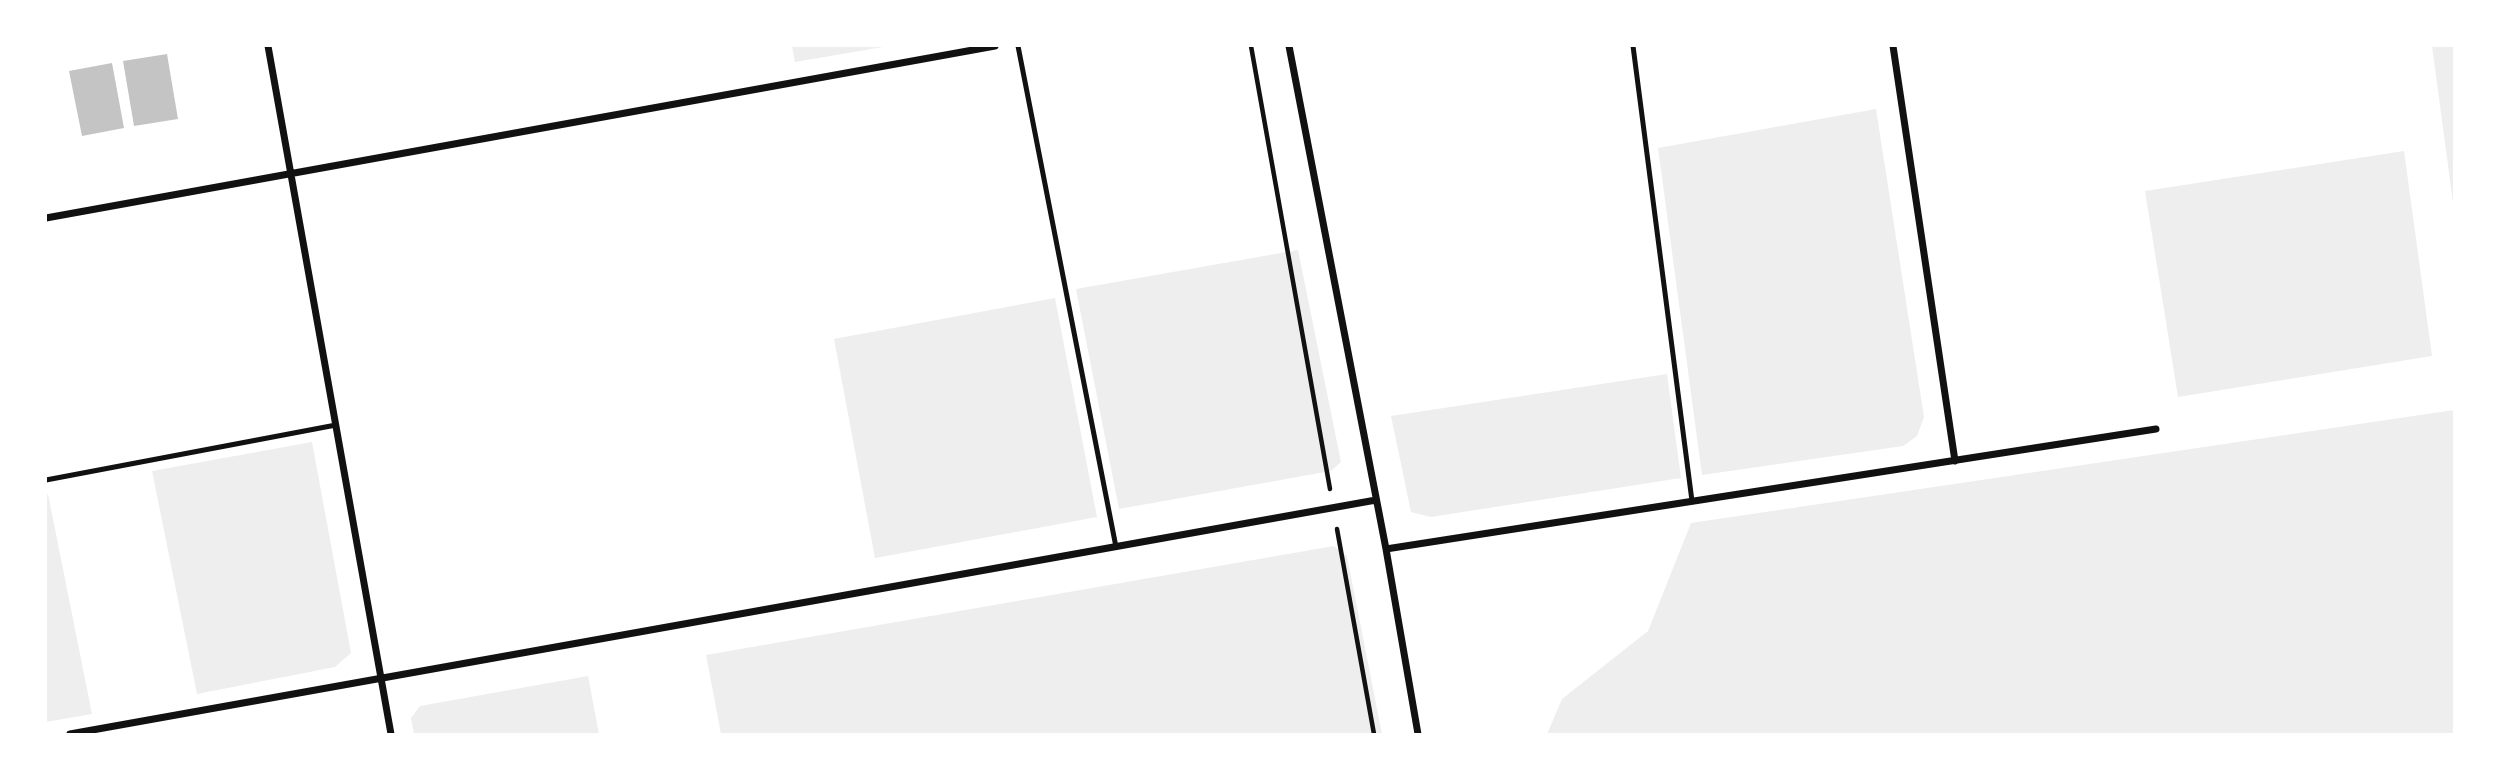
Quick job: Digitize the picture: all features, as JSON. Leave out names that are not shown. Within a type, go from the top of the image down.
[{"type":"street","points":[[268,46],[391,734]]},
{"type":"street","points":[[46,218],[995,46]]},
{"type":"street","points":[[1289,46],[1386,550],[1418,734]]},
{"type":"street","points":[[1893,46],[1955,461]]},
{"type":"street","points":[[1386,550],[2156,429]]},
{"type":"street","points":[[70,734],[1376,500]]},
{"type":"lane","points":[[1018,46],[1116,547]]},
{"type":"lane","points":[[1633,46],[1692,501]]},
{"type":"lane","points":[[46,480],[336,425]]},
{"type":"path","points":[[1251,46],[1374,734]]},
{"type":"shaded area","points":[[792,46],[889,46],[795,62]]},
{"type":"shaded area","points":[[2432,46],[2454,46],[2454,210]]},
{"type":"shaded area","points":[[1876,109],[1924,417],[1917,436],[1903,446],[1702,475],[1658,148]]},
{"type":"shaded area","points":[[2404,151],[2432,356],[2178,397],[2145,191]]},
{"type":"shaded area","points":[[1298,250],[1341,462],[1331,471],[1119,509],[1076,289]]},
{"type":"shaded area","points":[[1055,298],[1097,517],[875,558],[834,339]]},
{"type":"shaded area","points":[[1667,374],[1681,478],[1431,517],[1411,512],[1391,416]]},
{"type":"shaded area","points":[[2454,410],[2454,734],[1547,734],[1562,699],[1648,631],[1691,523]]},
{"type":"shaded area","points":[[312,442],[351,653],[335,667],[197,694],[152,471]]},
{"type":"shaded area","points":[[48,494],[92,714],[46,722],[46,495]]},
{"type":"shaded area","points":[[1334,546],[1347,556],[1382,734],[721,734],[706,655]]},
{"type":"shaded area","points":[[588,676],[599,734],[414,734],[411,718],[420,706]]},
{"type":"building","points":[[167,54],[178,119],[134,126],[123,61]]},
{"type":"building","points":[[112,63],[124,128],[82,136],[69,71]]}]
